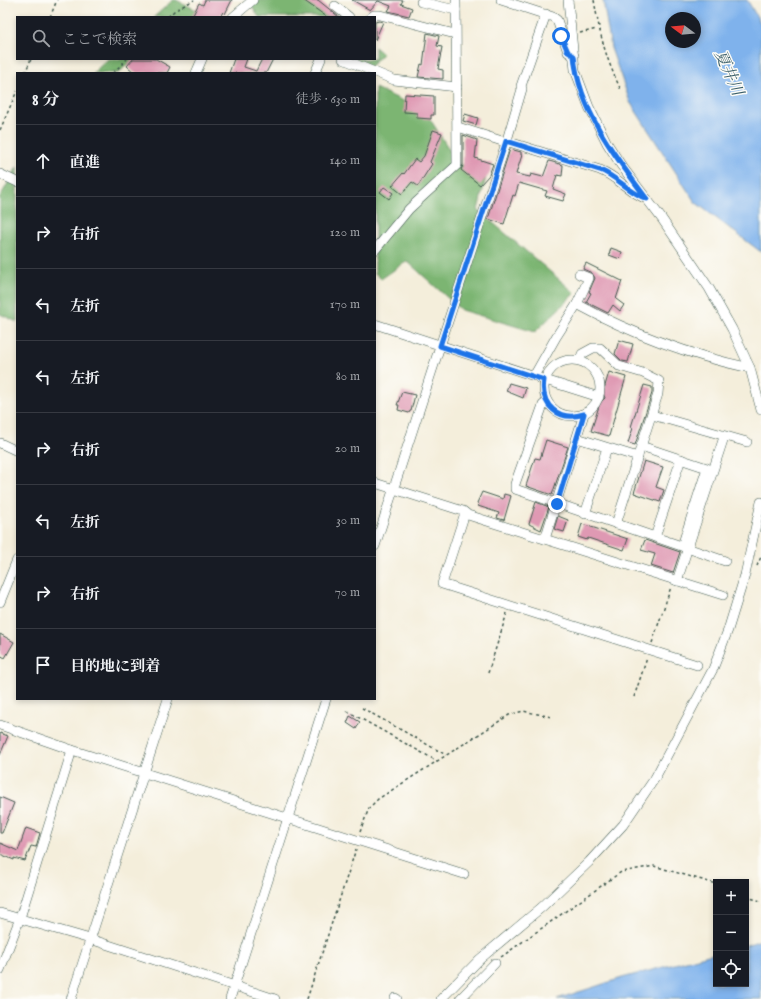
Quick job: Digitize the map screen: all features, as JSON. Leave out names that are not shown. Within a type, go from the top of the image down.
[{"type":"street","points":[[234,16],[254,0]]},
{"type":"street","points":[[376,249],[409,209],[457,165],[458,127],[455,34],[456,0]]},
{"type":"street","points":[[501,0],[546,14],[557,20],[568,52],[574,56]]},
{"type":"street","points":[[568,0],[575,70],[589,107],[607,143],[709,288],[732,329],[750,368],[761,410]]},
{"type":"street","points":[[421,2],[456,10]]},
{"type":"street","points":[[335,6],[348,16]]},
{"type":"street","points":[[372,16],[374,14],[380,15],[455,34]]},
{"type":"street","points":[[376,543],[506,142],[522,89],[521,86],[546,14]]},
{"type":"street","points":[[196,72],[202,60]]},
{"type":"street","points":[[315,72],[321,60]]},
{"type":"street","points":[[345,60],[375,72]]},
{"type":"street","points":[[376,73],[394,80],[457,87]]},
{"type":"street","points":[[458,127],[600,170],[611,175],[632,193],[647,199]]},
{"type":"street","points":[[0,174],[16,182]]},
{"type":"street","points":[[534,376],[577,304],[589,278],[579,274]]},
{"type":"street","points":[[577,304],[614,324],[674,348],[710,360],[750,368]]},
{"type":"street","points":[[376,324],[599,397]]},
{"type":"street","points":[[580,360],[582,354],[588,350],[600,348],[619,366],[643,373],[659,381],[658,394],[652,415],[616,524]]},
{"type":"street","points":[[569,359],[580,360],[589,365],[597,375],[600,388],[599,397],[591,410],[584,414],[568,416],[552,409],[547,402],[543,388],[544,380],[550,370],[558,362],[569,359]]},
{"type":"street","points":[[547,402],[543,405],[514,487],[519,492],[725,561]]},
{"type":"street","points":[[545,539],[584,414]]},
{"type":"street","points":[[652,415],[724,437],[747,442]]},
{"type":"street","points":[[685,547],[724,437]]},
{"type":"street","points":[[577,438],[638,457]]},
{"type":"street","points":[[0,443],[16,450]]},
{"type":"street","points":[[641,446],[707,468],[675,580]]},
{"type":"street","points":[[585,514],[607,448]]},
{"type":"street","points":[[655,537],[681,459]]},
{"type":"street","points":[[376,483],[545,539],[723,595]]},
{"type":"street","points":[[441,999],[480,959],[542,907],[589,862],[623,825],[655,778],[713,669],[728,630],[745,575],[761,502]]},
{"type":"street","points":[[465,513],[442,584],[696,665]]},
{"type":"street","points":[[0,602],[16,562]]},
{"type":"street","points":[[71,999],[168,700]]},
{"type":"street","points":[[230,999],[326,700]]},
{"type":"street","points":[[0,725],[72,750],[464,874]]},
{"type":"street","points":[[0,970],[20,918],[72,750]]},
{"type":"street","points":[[0,913],[90,939],[275,999]]},
{"type":"street","points":[[460,999],[495,963]]},
{"type":"path","points":[[50,16],[57,0]]},
{"type":"path","points":[[169,16],[174,11],[194,0]]},
{"type":"path","points":[[594,0],[598,28],[605,54],[620,90]]},
{"type":"path","points":[[572,34],[598,28]]},
{"type":"path","points":[[25,72],[31,60]]},
{"type":"path","points":[[115,72],[126,60]]},
{"type":"path","points":[[0,130],[16,94]]},
{"type":"path","points":[[634,698],[675,580]]},
{"type":"path","points":[[488,673],[509,605]]},
{"type":"path","points":[[362,708],[446,755]]},
{"type":"path","points":[[347,711],[437,761]]},
{"type":"path","points":[[307,999],[367,811],[372,804],[495,723],[520,711],[552,717]]},
{"type":"path","points":[[495,963],[518,944],[621,872],[654,866],[713,883]]},
{"type":"path","points":[[749,898],[761,901]]},
{"type":"green space","points":[[173,0],[176,0],[207,15],[206,16],[155,16]]},
{"type":"green space","points":[[248,0],[320,0],[323,7],[336,16],[258,16]]},
{"type":"green space","points":[[376,48],[383,54],[367,69],[349,60],[376,60]]},
{"type":"green space","points":[[107,60],[131,60],[120,72],[94,72]]},
{"type":"green space","points":[[376,88],[425,111],[459,165],[489,165],[478,210],[575,293],[535,332],[461,310],[407,261],[381,279],[376,274]]},
{"type":"green space","points":[[16,169],[16,322],[0,314],[0,197]]},
{"type":"water","name":"夏井川","points":[[603,0],[747,0],[761,24],[761,252],[695,202],[630,102],[611,48]]},
{"type":"water","points":[[761,940],[761,999],[557,999],[622,978],[713,954],[713,987],[749,987],[749,944]]},
{"type":"building","points":[[205,0],[232,0],[225,14],[223,12],[221,16],[192,16],[199,3],[203,5]]},
{"type":"building","points":[[303,0],[318,0],[338,16],[326,16]]},
{"type":"building","points":[[352,0],[403,0],[401,4],[412,8],[409,16],[388,11],[391,6],[378,1],[370,10]]},
{"type":"building","points":[[376,22],[383,22],[376,38]]},
{"type":"building","points":[[427,33],[439,36],[437,46],[442,47],[438,69],[443,70],[443,79],[418,77],[421,64],[423,65]]},
{"type":"building","points":[[132,60],[158,60],[170,67],[168,72],[134,72],[127,66]]},
{"type":"building","points":[[234,60],[247,60],[244,67],[256,71],[262,60],[272,60],[266,72],[229,72]]},
{"type":"building","points":[[405,94],[434,96],[434,115],[431,115],[431,119],[417,118],[417,113],[404,112]]},
{"type":"building","points":[[465,114],[478,118],[476,125],[463,121]]},
{"type":"building","points":[[433,130],[442,133],[430,162],[432,164],[418,186],[412,182],[402,194],[392,186],[403,173],[404,174],[415,159],[419,162],[424,156]]},
{"type":"building","points":[[463,135],[477,140],[475,158],[493,164],[489,175],[480,185],[461,170],[463,165]]},
{"type":"building","points":[[510,149],[521,152],[522,155],[516,174],[530,177],[531,174],[543,177],[549,161],[563,165],[562,176],[557,175],[553,189],[566,194],[563,201],[545,196],[547,191],[519,183],[515,196],[513,195],[504,224],[488,219]]},
{"type":"building","points":[[384,187],[393,193],[389,199],[380,192]]},
{"type":"building","points":[[611,248],[622,252],[620,259],[609,255]]},
{"type":"building","points":[[586,263],[622,281],[616,299],[624,305],[620,311],[613,305],[608,313],[586,302],[591,293],[589,292],[595,278],[592,273],[583,269]]},
{"type":"building","points":[[619,340],[633,344],[628,362],[622,361],[615,354]]},
{"type":"building","points":[[609,372],[626,377],[609,436],[591,431],[600,403],[605,398],[603,393]]},
{"type":"building","points":[[509,383],[526,388],[523,398],[506,391]]},
{"type":"building","points":[[644,385],[652,387],[652,393],[635,445],[628,443],[633,428],[631,427]]},
{"type":"building","points":[[402,392],[415,395],[411,411],[409,413],[398,410],[399,405],[397,405]]},
{"type":"building","points":[[546,440],[568,447],[552,495],[526,486],[535,458],[540,459]]},
{"type":"building","points":[[644,461],[663,467],[656,487],[664,490],[660,502],[634,493]]},
{"type":"building","points":[[482,492],[503,499],[504,494],[511,496],[504,520],[497,518],[499,513],[478,506],[479,504],[477,503]]},
{"type":"building","points":[[536,502],[549,507],[541,530],[529,524]]},
{"type":"building","points":[[558,516],[568,520],[564,532],[554,529]]},
{"type":"building","points":[[582,524],[628,539],[624,550],[588,538],[587,540],[578,537]]},
{"type":"building","points":[[645,540],[680,552],[673,573],[651,566],[655,554],[641,550]]},
{"type":"building","points":[[0,634],[14,642],[5,658],[0,655]]},
{"type":"building","points":[[350,716],[360,722],[356,729],[347,723]]},
{"type":"building","points":[[0,733],[8,736],[0,755]]},
{"type":"building","points":[[0,797],[14,803],[2,833],[0,833]]},
{"type":"building","points":[[26,828],[40,833],[36,847],[31,846],[25,861],[14,858],[14,860],[0,854],[0,843],[18,851]]},
{"type":"route","points":[[557,504],[584,414],[568,416],[560,414],[552,409],[544,395],[544,380],[440,346],[506,141],[600,170],[617,179],[632,193],[647,199],[621,165],[607,143],[589,107],[575,70],[574,56],[568,52],[561,36]]}]
